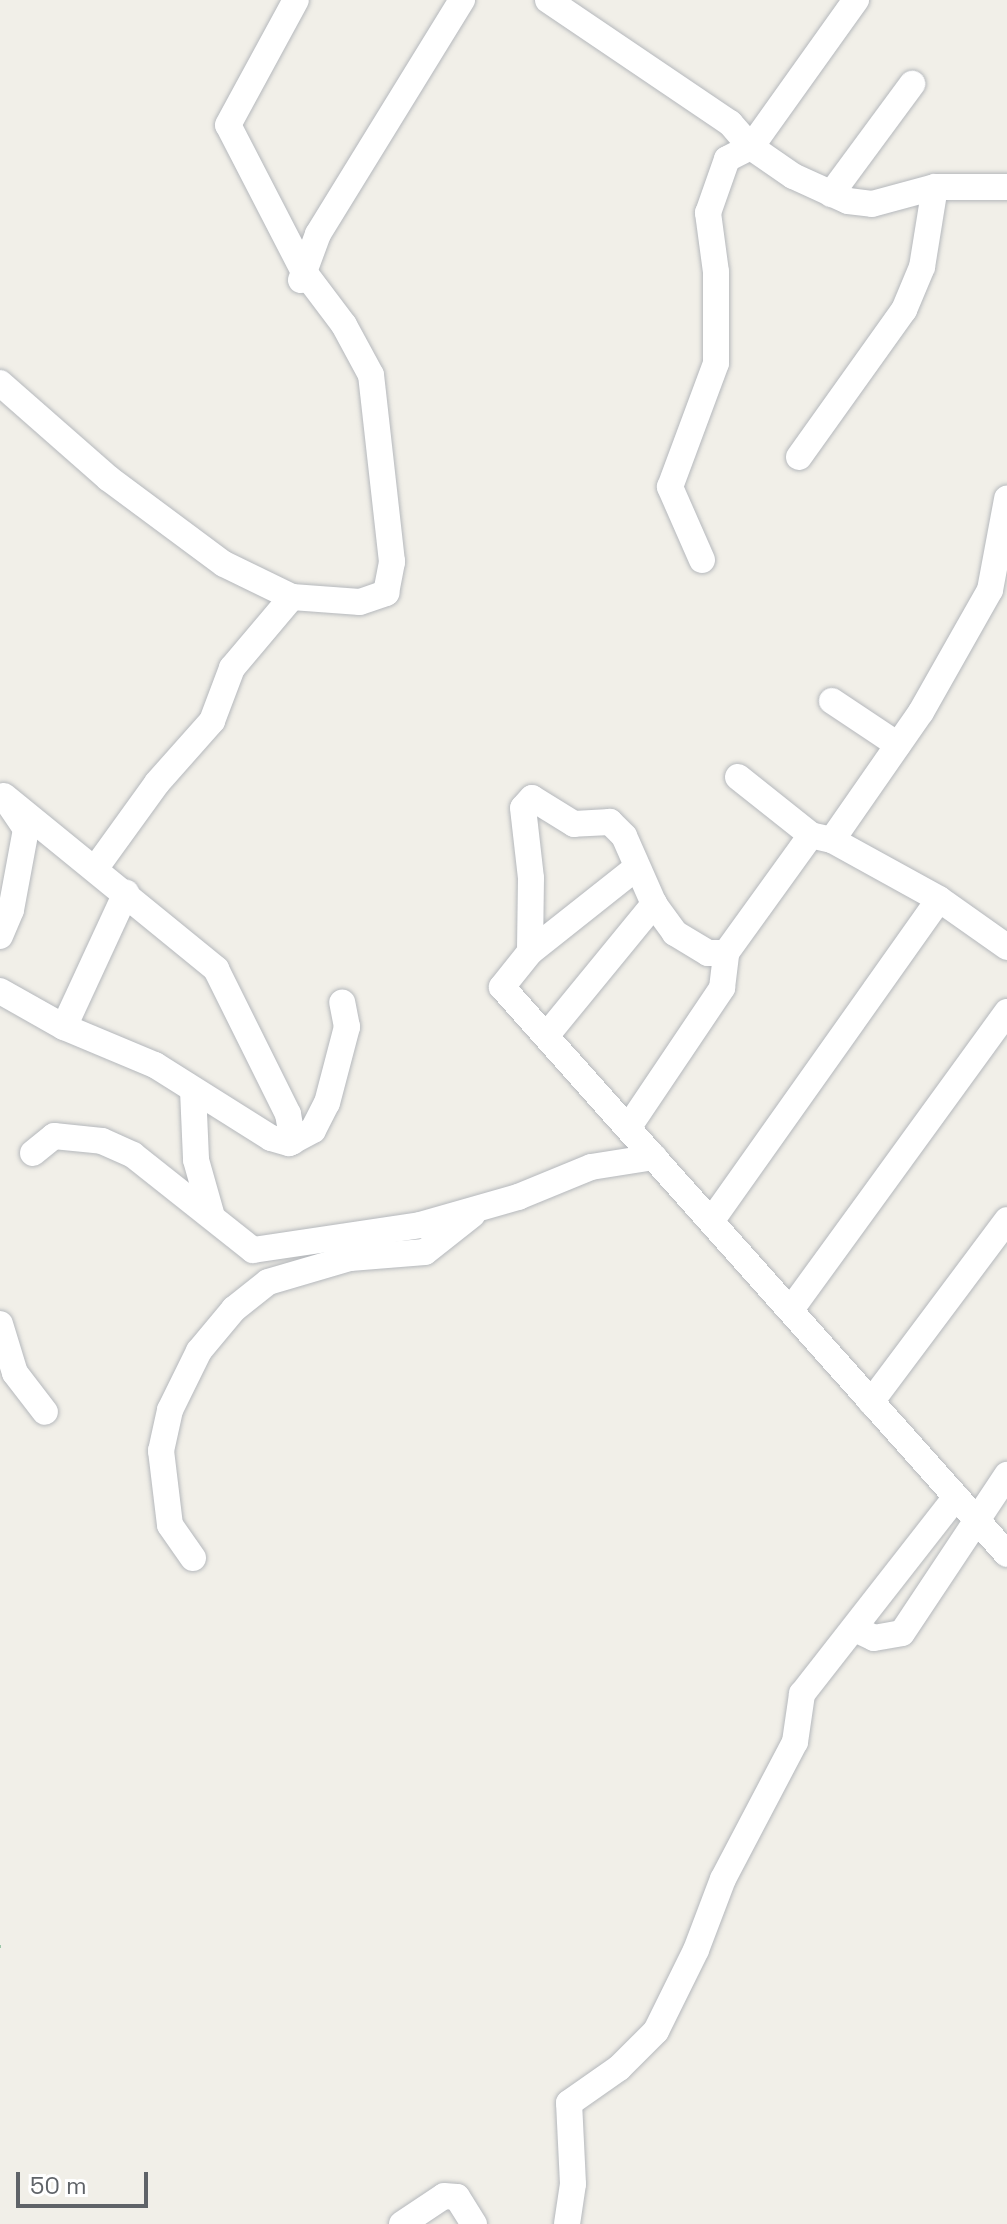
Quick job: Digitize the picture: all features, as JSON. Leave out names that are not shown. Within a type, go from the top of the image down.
[{"type":"street","points":[[0,383],[108,478],[224,564],[292,597],[380,599],[386,593],[392,562],[371,375],[344,325],[301,279],[228,125],[296,0]]},
{"type":"street","points":[[301,279],[318,234],[462,0]]},
{"type":"street","points":[[548,0],[730,123],[751,147],[793,176],[831,194],[872,204],[935,187],[1007,187]]},
{"type":"street","points":[[702,560],[670,487],[716,363],[716,272],[708,213],[727,159],[751,147],[856,0]]},
{"type":"street","points":[[831,194],[912,84]]},
{"type":"street","points":[[799,457],[904,310],[922,267],[935,187]]},
{"type":"street","points":[[628,1128],[722,988],[726,953],[898,745],[990,590],[1007,499]]},
{"type":"street","points":[[95,869],[157,783],[212,721],[232,668],[292,597]]},
{"type":"street","points":[[832,701],[898,745]]},
{"type":"street","points":[[738,777],[822,838],[939,899],[1007,947]]},
{"type":"street","points":[[2,794],[216,969],[288,1114],[293,1142]]},
{"type":"street","points":[[0,936],[11,910],[26,829],[2,794]]},
{"type":"street","points":[[530,952],[531,878],[523,808],[532,798],[574,824],[610,822],[624,836],[654,904],[675,933],[708,953],[726,953]]},
{"type":"street","points":[[636,868],[530,952],[502,987],[792,1308],[1007,1554]]},
{"type":"street","points":[[64,1027],[126,893]]},
{"type":"street","points":[[712,1220],[939,899]]},
{"type":"street","points":[[546,1036],[654,904]]},
{"type":"street","points":[[0,991],[64,1027],[155,1065],[271,1138],[293,1142],[313,1130],[327,1103],[347,1027],[342,1002]]},
{"type":"street","points":[[792,1308],[1007,1012]]},
{"type":"street","points":[[193,1090],[196,1160],[211,1213]]},
{"type":"street","points":[[33,1153],[54,1136],[102,1141],[133,1155],[211,1213],[253,1250],[420,1225],[481,1208],[591,1167],[654,1157]]},
{"type":"street","points":[[193,1558],[170,1525],[161,1451],[170,1410],[199,1351],[234,1309],[268,1282],[350,1258],[425,1252],[481,1208]]},
{"type":"street","points":[[871,1402],[1007,1220]]},
{"type":"street","points":[[0,1324],[15,1373],[45,1412]]},
{"type":"street","points":[[855,1629],[874,1638],[902,1633],[1007,1475]]},
{"type":"street","points":[[567,2224],[573,2184],[569,2103],[619,2068],[656,2031],[696,1950],[723,1879],[795,1742],[802,1694],[956,1497]]},
{"type":"street","points":[[402,2224],[444,2196],[457,2197],[474,2224]]}]
